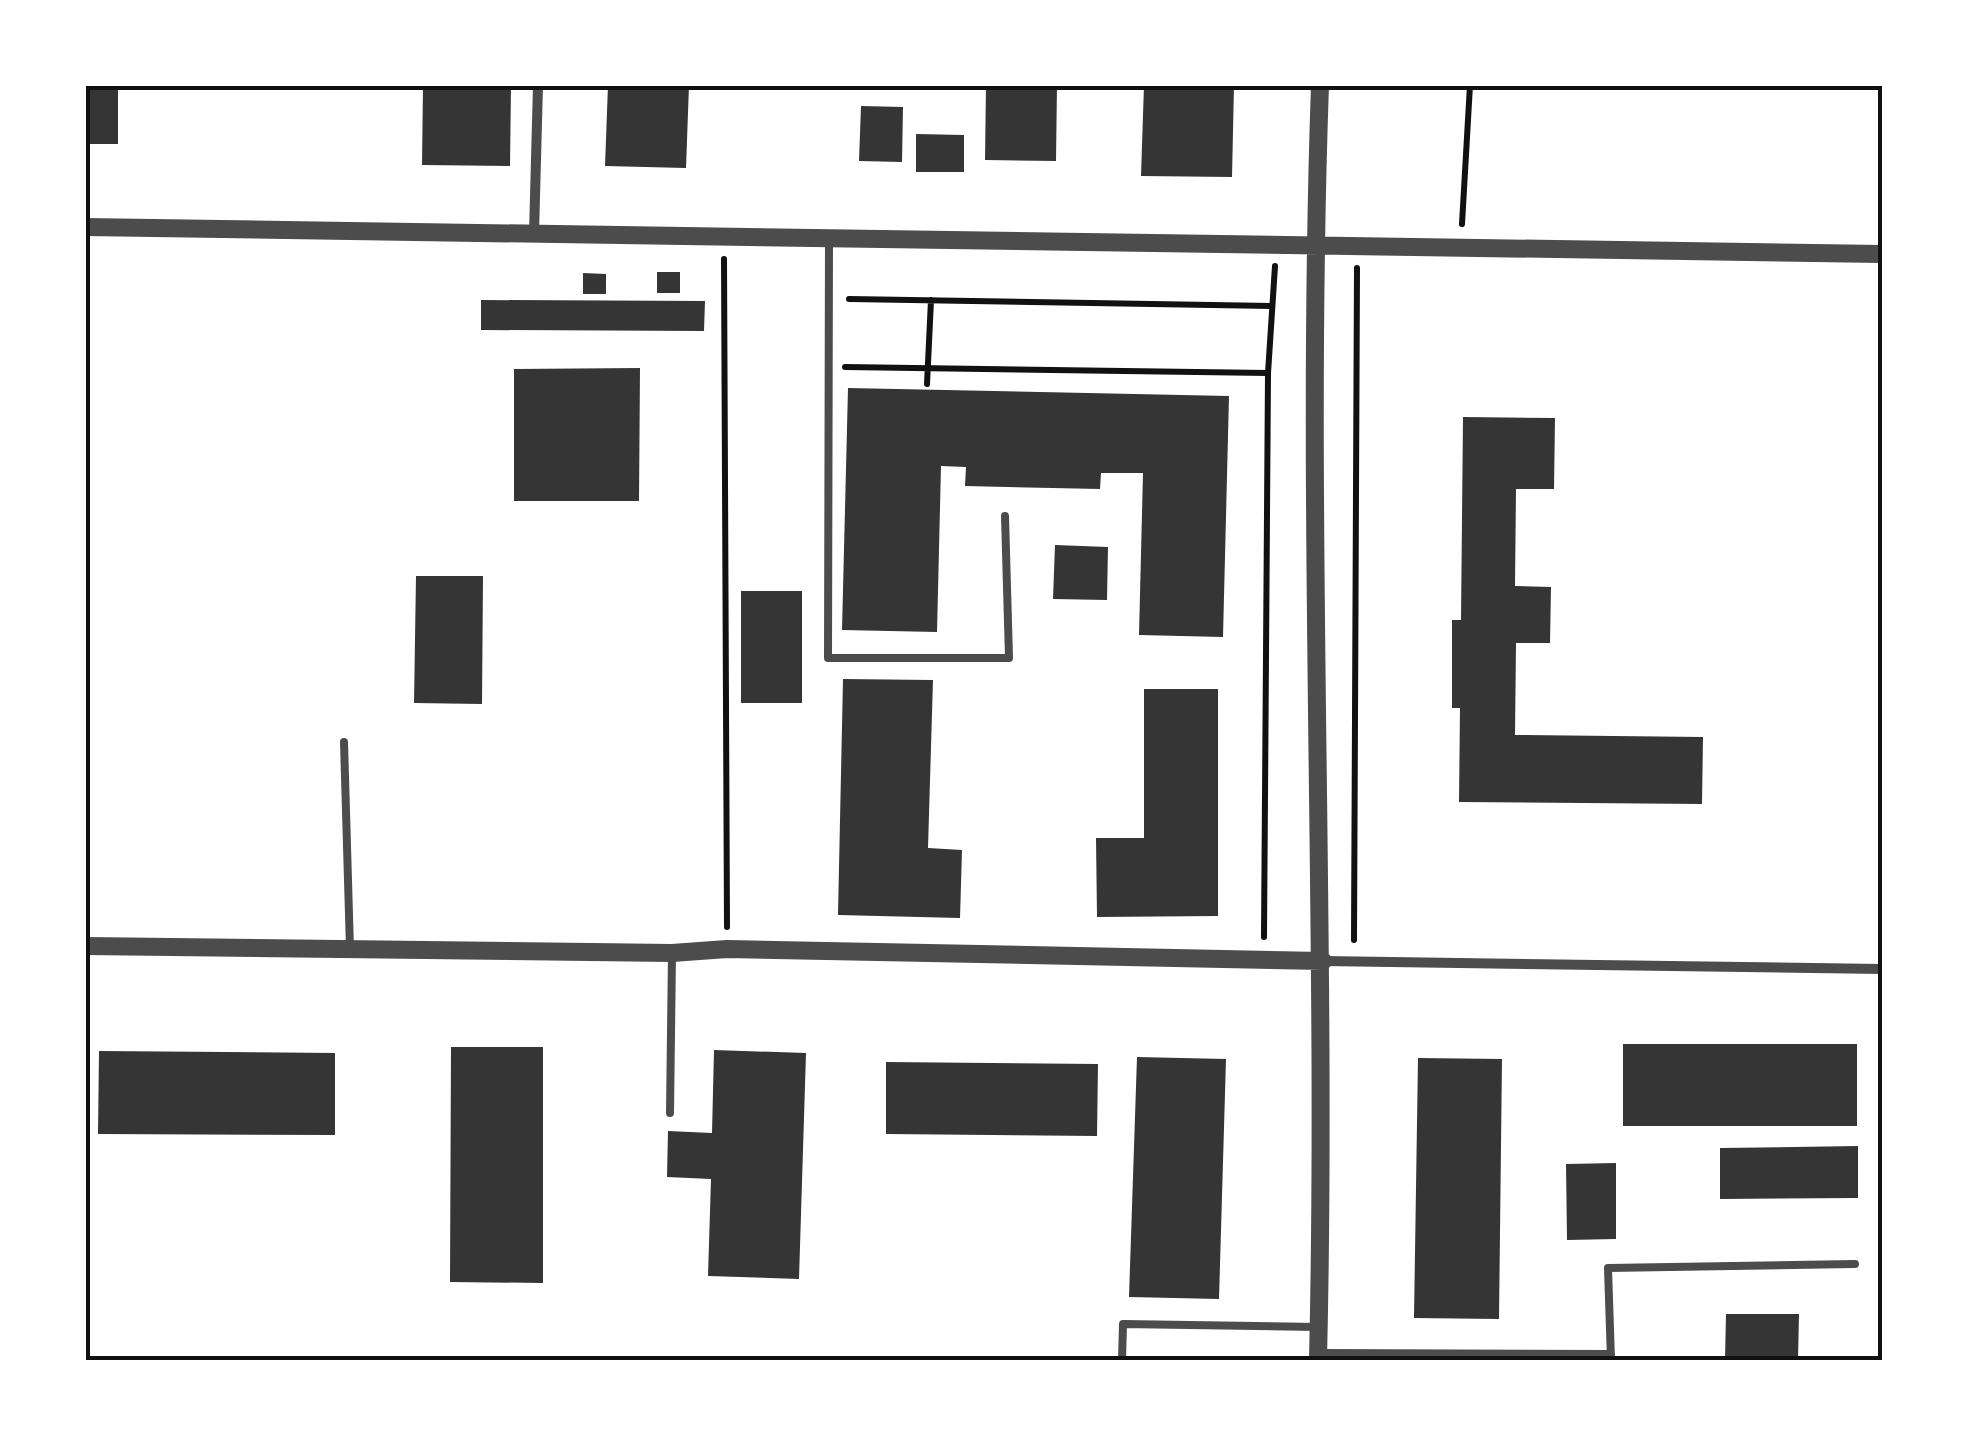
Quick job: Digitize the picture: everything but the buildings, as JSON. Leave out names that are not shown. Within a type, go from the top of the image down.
[{"type":"street","points":[[534,234],[538,85]]},
{"type":"street","points":[[1319,1356],[1323,961],[1314,246],[1320,85]]},
{"type":"street","points":[[85,227],[1882,254]]},
{"type":"street","points":[[85,946],[672,953],[727,949],[1882,969]]},
{"type":"lane","points":[[829,239],[828,658],[1009,658],[1005,516]]},
{"type":"lane","points":[[344,742],[350,949]]},
{"type":"lane","points":[[670,1113],[672,953]]},
{"type":"lane","points":[[1319,1356],[1611,1357],[1608,1268],[1855,1264]]},
{"type":"lane","points":[[1122,1360],[1124,1324],[1319,1327]]},
{"type":"path","points":[[1460,248],[1470,85]]},
{"type":"path","points":[[724,238],[727,949]]},
{"type":"path","points":[[1264,960],[1268,372],[1276,245]]},
{"type":"path","points":[[1354,961],[1352,681],[1357,246]]},
{"type":"path","points":[[828,299],[1272,306]]},
{"type":"path","points":[[928,384],[932,300]]},
{"type":"path","points":[[829,366],[1268,372]]}]
